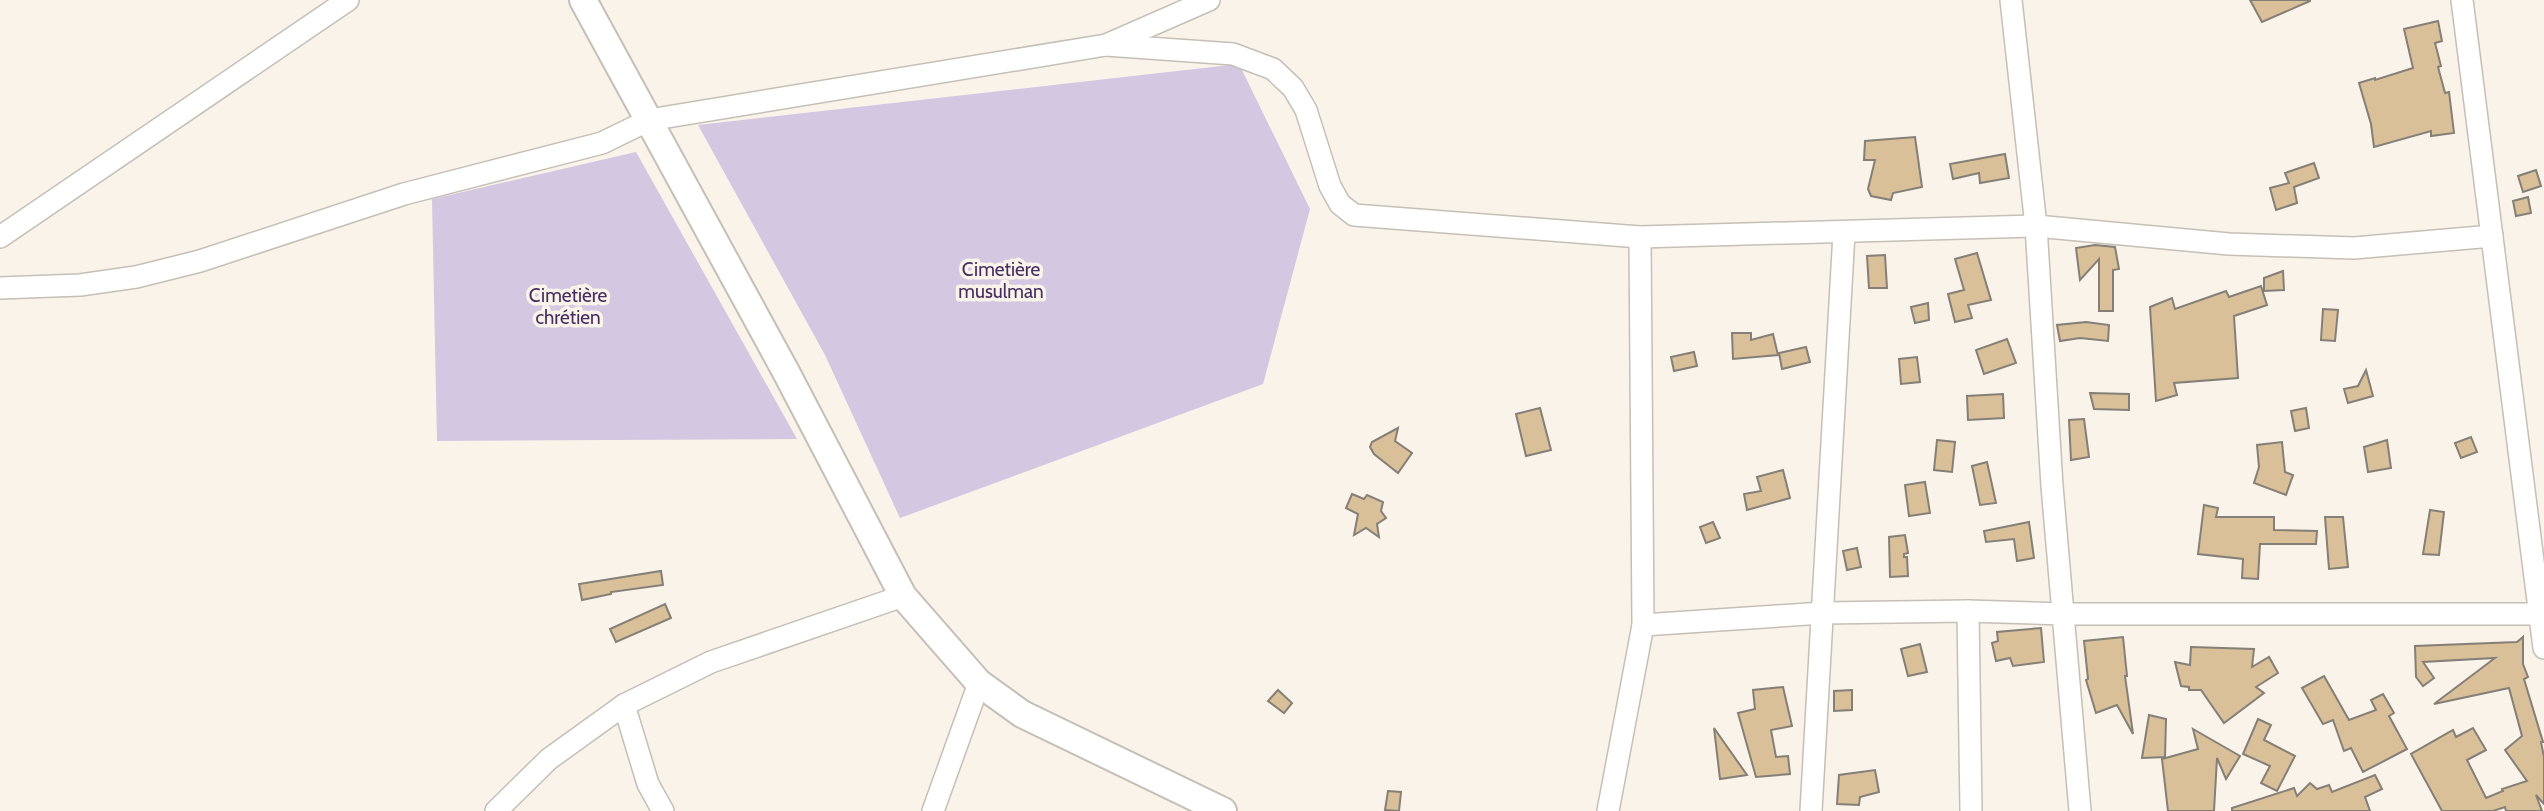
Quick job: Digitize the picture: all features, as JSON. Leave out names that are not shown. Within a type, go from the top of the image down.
[{"type":"street","points":[[0,237],[348,0]]},
{"type":"street","points":[[583,0],[786,372],[904,596],[979,683],[1021,714],[1221,811]]},
{"type":"street","points":[[1106,45],[1209,0]]},
{"type":"street","points":[[2011,0],[2036,226],[2052,486],[2080,811]]},
{"type":"street","points":[[2462,0],[2544,648]]},
{"type":"street","points":[[0,288],[80,285],[136,277],[187,264],[404,194],[602,143],[649,120],[1106,45],[1233,54],[1273,69],[1293,88],[1306,110],[1330,186],[1340,204],[1354,215],[1640,237],[2036,226],[2229,244],[2354,248],[2492,236]]},
{"type":"street","points":[[1811,811],[1844,233]]},
{"type":"street","points":[[1608,811],[1643,625],[1640,237]]},
{"type":"street","points":[[496,811],[549,759],[624,705],[711,662],[904,596]]},
{"type":"street","points":[[1643,625],[1823,613],[1968,611],[2063,614],[2541,614]]},
{"type":"street","points":[[1968,611],[1971,811]]},
{"type":"street","points":[[933,811],[979,683]]},
{"type":"street","points":[[624,705],[648,784],[663,811]]},
{"type":"green space","name":"Cimetière musulman","points":[[1239,64],[1310,209],[1263,384],[900,518],[825,355],[698,125]]},
{"type":"green space","name":"Cimetière chrétien","points":[[636,152],[797,439],[437,441],[432,199]]},
{"type":"building","points":[[2250,0],[2310,0],[2310,1],[2262,22]]},
{"type":"building","points":[[2438,21],[2442,41],[2435,43],[2441,66],[2438,67],[2445,93],[2449,92],[2454,133],[2431,136],[2431,131],[2374,147],[2371,124],[2359,83],[2413,68],[2404,29]]},
{"type":"building","points":[[1915,137],[1922,187],[1893,193],[1891,200],[1871,196],[1868,189],[1875,160],[1864,160],[1865,141]]},
{"type":"building","points":[[2005,154],[2009,178],[1980,183],[1979,173],[1953,179],[1950,164]]},
{"type":"building","points":[[2314,163],[2319,178],[2294,187],[2297,203],[2276,210],[2270,188],[2289,183],[2285,173]]},
{"type":"building","points":[[2536,170],[2541,186],[2523,192],[2518,176]]},
{"type":"building","points":[[2528,197],[2531,213],[2516,216],[2513,201]]},
{"type":"building","points":[[2095,245],[2115,247],[2119,269],[2113,270],[2113,311],[2099,311],[2099,259],[2080,280],[2076,248]]},
{"type":"building","points":[[1977,253],[1991,300],[1968,305],[1972,318],[1955,322],[1948,294],[1964,290],[1955,259]]},
{"type":"building","points":[[1885,255],[1887,288],[1869,288],[1867,256]]},
{"type":"building","points":[[2283,271],[2284,290],[2264,291],[2264,278]]},
{"type":"building","points":[[2261,286],[2267,305],[2234,316],[2238,378],[2174,383],[2177,395],[2156,401],[2150,307],[2172,298],[2175,309],[2226,291],[2229,297]]},
{"type":"building","points":[[1928,303],[1929,320],[1915,323],[1911,307]]},
{"type":"building","points":[[2323,309],[2338,310],[2335,341],[2321,340]]},
{"type":"building","points":[[2086,322],[2109,325],[2108,341],[2080,338],[2060,341],[2057,325]]},
{"type":"building","points":[[1732,333],[1751,333],[1751,340],[1773,334],[1778,355],[1733,359]]},
{"type":"building","points":[[2007,339],[2016,363],[1984,374],[1976,350]]},
{"type":"building","points":[[1806,347],[1810,362],[1782,369],[1779,353]]},
{"type":"building","points":[[1694,352],[1697,366],[1674,371],[1671,357]]},
{"type":"building","points":[[1917,357],[1920,382],[1901,384],[1899,359]]},
{"type":"building","points":[[2366,370],[2373,396],[2348,403],[2344,389],[2358,386]]},
{"type":"building","points":[[2090,393],[2129,394],[2129,410],[2094,409]]},
{"type":"building","points":[[2003,394],[2004,418],[1968,420],[1967,396]]},
{"type":"building","points":[[1540,408],[1551,450],[1526,456],[1516,414]]},
{"type":"building","points":[[2306,408],[2309,428],[2295,431],[2291,411]]},
{"type":"building","points":[[2084,419],[2089,457],[2071,460],[2069,420]]},
{"type":"building","points":[[1398,428],[1395,441],[1412,453],[1398,473],[1374,454],[1370,447],[1372,442]]},
{"type":"building","points":[[2471,437],[2477,452],[2461,458],[2455,443]]},
{"type":"building","points":[[1937,440],[1955,442],[1952,472],[1934,470]]},
{"type":"building","points":[[2387,440],[2391,468],[2368,472],[2364,447]]},
{"type":"building","points":[[2282,442],[2285,472],[2293,475],[2286,495],[2254,483],[2259,467],[2257,445]]},
{"type":"building","points":[[1987,462],[1996,503],[1980,505],[1972,466]]},
{"type":"building","points":[[1783,470],[1790,498],[1747,510],[1744,494],[1761,491],[1757,477]]},
{"type":"building","points":[[1925,482],[1930,513],[1909,516],[1905,485]]},
{"type":"building","points":[[1352,494],[1364,499],[1367,495],[1383,502],[1381,511],[1386,518],[1377,524],[1379,537],[1366,528],[1354,535],[1358,514],[1346,508]]},
{"type":"building","points":[[2204,505],[2218,508],[2216,517],[2274,517],[2274,530],[2317,531],[2316,544],[2260,544],[2258,579],[2242,578],[2243,559],[2198,554]]},
{"type":"building","points":[[2430,510],[2444,512],[2439,555],[2423,554]]},
{"type":"building","points":[[2325,517],[2343,517],[2348,567],[2329,569]]},
{"type":"building","points":[[1713,522],[1720,538],[1706,543],[1700,527]]},
{"type":"building","points":[[2029,522],[2034,558],[2017,561],[2014,539],[1986,542],[1984,531]]},
{"type":"building","points":[[1905,535],[1908,553],[1904,554],[1904,557],[1907,557],[1908,576],[1890,577],[1889,537]]},
{"type":"building","points":[[1857,548],[1861,567],[1847,570],[1843,551]]},
{"type":"building","points":[[661,571],[663,585],[611,592],[582,600],[579,584]]},
{"type":"building","points":[[665,604],[671,618],[616,642],[610,629]]},
{"type":"building","points":[[2041,628],[2044,662],[2013,666],[2010,658],[1996,661],[1992,643],[1998,641],[1997,632]]},
{"type":"building","points":[[2123,637],[2133,734],[2117,705],[2096,713],[2086,680],[2084,641]]},
{"type":"building","points":[[2523,637],[2523,664],[2528,677],[2524,679],[2543,742],[2544,804],[2536,795],[2542,811],[2506,811],[2505,807],[2493,811],[2442,811],[2411,754],[2453,730],[2456,737],[2473,728],[2486,750],[2467,760],[2486,798],[2503,791],[2502,789],[2527,781],[2505,750],[2522,736],[2509,688],[2434,704],[2495,658],[2423,662],[2434,678],[2423,686],[2416,677],[2415,646],[2517,642]]},
{"type":"building","points":[[1920,644],[1927,672],[1908,676],[1901,649]]},
{"type":"building","points":[[2191,647],[2254,649],[2252,667],[2269,657],[2278,673],[2256,687],[2264,693],[2224,723],[2201,690],[2189,690],[2189,687],[2181,686],[2175,662],[2190,665]]},
{"type":"building","points":[[2324,676],[2349,720],[2376,710],[2371,700],[2383,694],[2394,713],[2389,716],[2407,749],[2363,772],[2351,748],[2344,751],[2333,720],[2323,724],[2302,688]]},
{"type":"building","points":[[1783,687],[1792,726],[1771,730],[1776,757],[1788,756],[1790,774],[1756,777],[1738,713],[1755,709],[1753,690]]},
{"type":"building","points":[[1278,690],[1292,703],[1284,713],[1268,701]]},
{"type":"building","points":[[1852,690],[1852,710],[1834,711],[1834,691]]},
{"type":"building","points":[[2149,715],[2166,719],[2165,757],[2142,758]]},
{"type":"building","points":[[2258,719],[2271,725],[2264,740],[2295,756],[2277,791],[2261,783],[2270,766],[2243,754]]},
{"type":"building","points":[[1714,728],[1747,775],[1720,779]]},
{"type":"building","points":[[2193,729],[2240,756],[2226,779],[2217,758],[2214,811],[2168,811],[2162,759],[2198,749]]},
{"type":"building","points":[[1875,770],[1879,792],[1860,797],[1859,805],[1837,804],[1839,775]]},
{"type":"building","points":[[2375,775],[2382,789],[2365,797],[2370,811],[2232,811],[2232,808],[2294,788],[2297,796],[2310,783],[2317,789],[2329,785],[2332,792]]},
{"type":"building","points":[[1388,791],[1401,792],[1399,811],[1385,810]]}]
